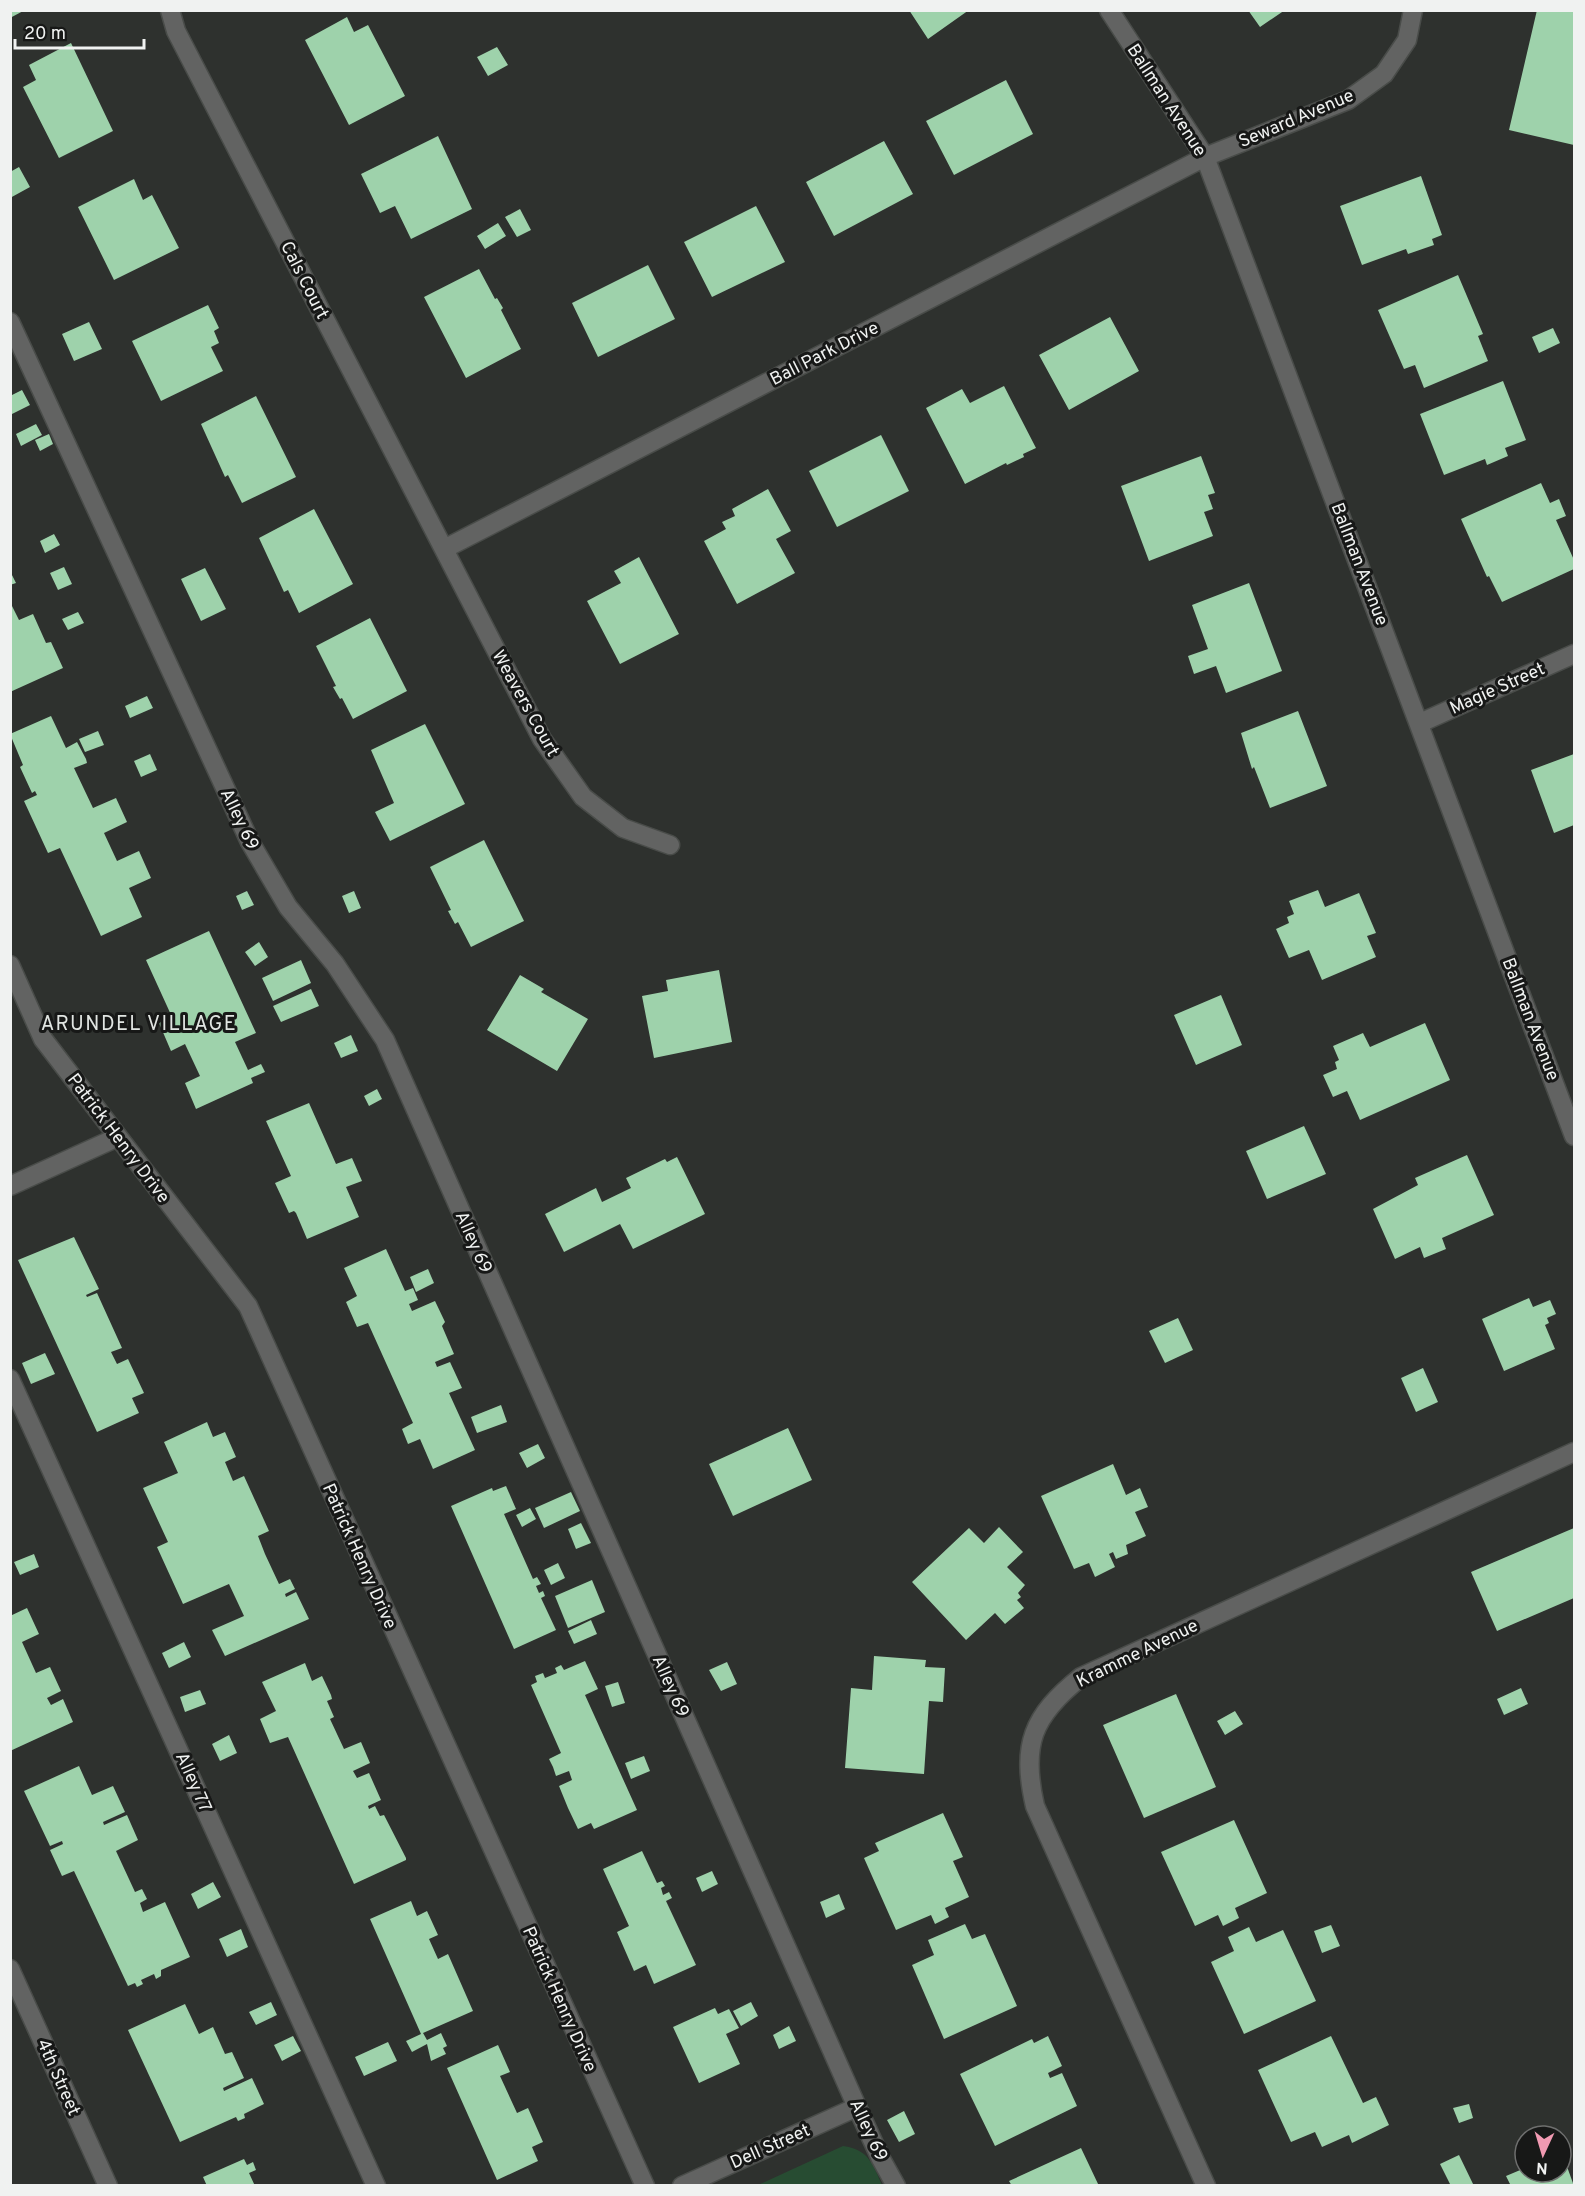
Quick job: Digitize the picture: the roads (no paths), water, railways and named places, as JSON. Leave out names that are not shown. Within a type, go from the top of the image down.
[{"type":"street","name":"Cals Court","points":[[170,10],[176,31],[444,549]]},
{"type":"street","name":"Ballman Avenue","points":[[1109,10],[1205,157],[1575,1136]]},
{"type":"street","name":"Seward Avenue","points":[[1205,157],[1348,100],[1383,74],[1407,40],[1413,10]]},
{"type":"street","name":"Ball Park Drive","points":[[444,549],[1205,157]]},
{"type":"street","name":"Alley 69","points":[[10,322],[250,842],[288,907],[335,964],[385,1040],[857,2107],[896,2186]]},
{"type":"street","name":"Weavers Court","points":[[444,549],[542,739],[583,797],[623,828],[670,845]]},
{"type":"street","name":"Magie Street","points":[[1420,723],[1575,654]]},
{"type":"street","name":"Patrick Henry Drive","points":[[10,966],[43,1039],[248,1306],[645,2186]]},
{"type":"street","points":[[10,1186],[118,1137]]},
{"type":"street","name":"Alley 77","points":[[10,1379],[376,2186]]},
{"type":"street","name":"Kramme Avenue","points":[[1206,2186],[1035,1806],[1028,1775],[1030,1749],[1039,1719],[1053,1699],[1081,1677],[1575,1452]]},
{"type":"street","name":"4th Street","points":[[10,1969],[108,2186]]},
{"type":"street","name":"Dell Street","points":[[682,2186],[857,2107]]},
{"type":"district","name":"ARUNDEL VILLAGE","points":[[139,1023]]}]
